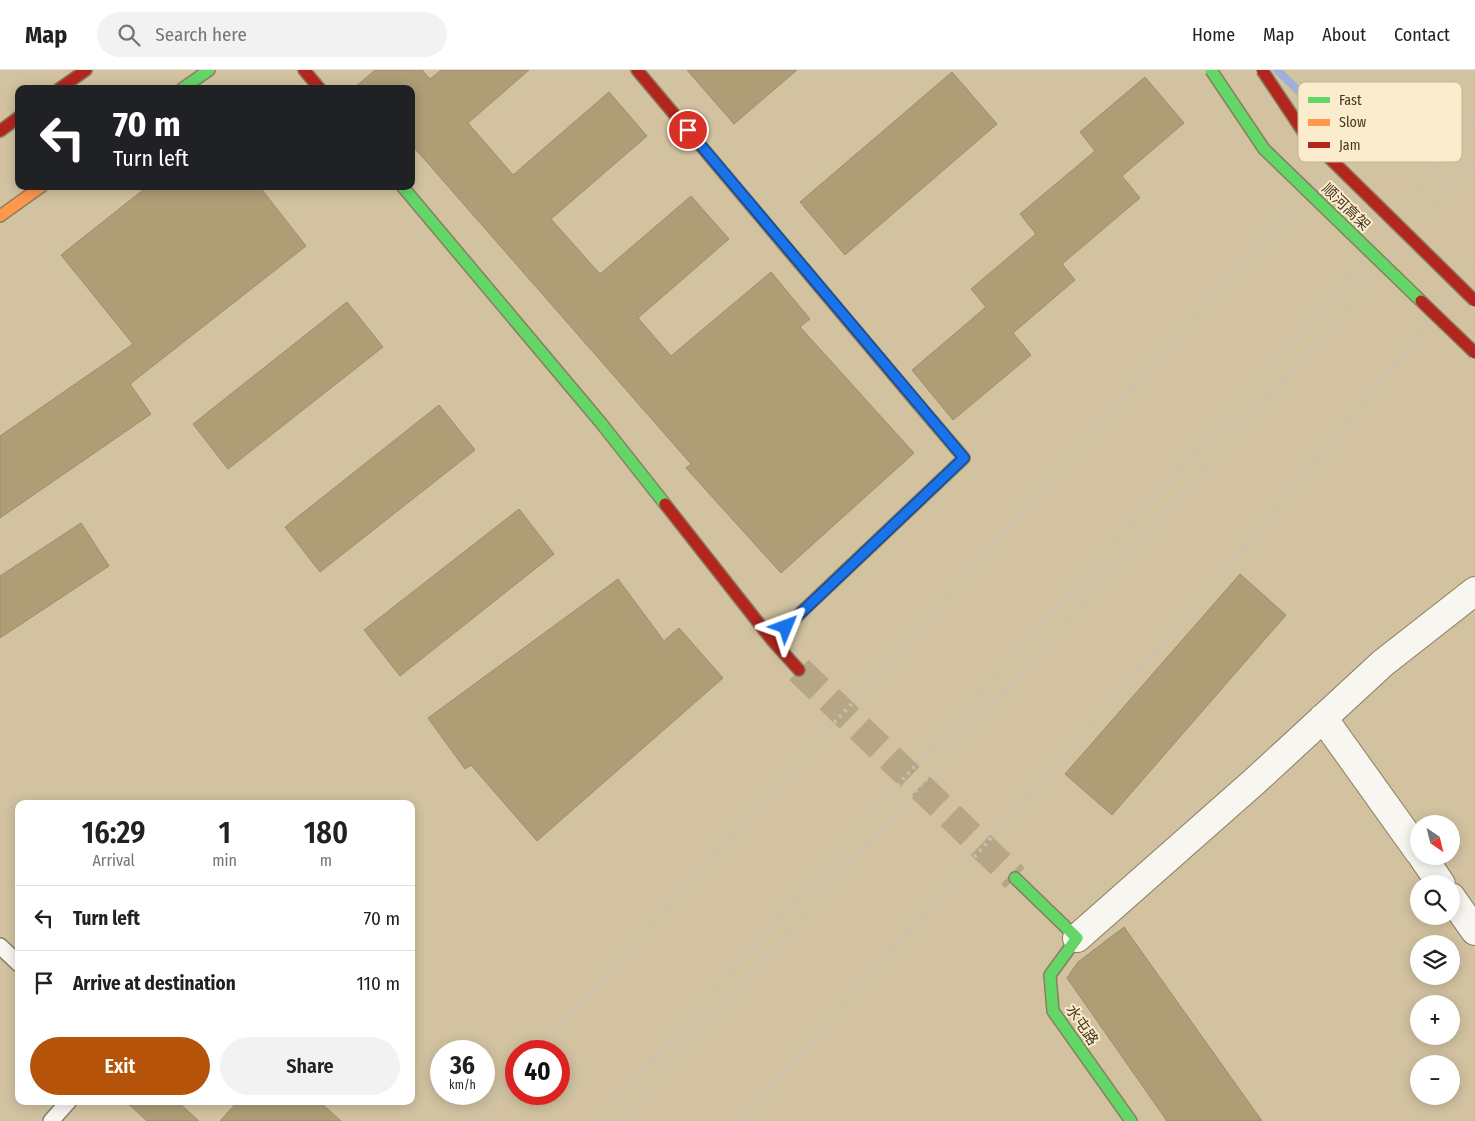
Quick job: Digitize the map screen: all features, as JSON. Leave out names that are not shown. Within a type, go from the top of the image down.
[{"type":"main road","points":[[65,85],[86,70]]},
{"type":"main road","points":[[188,85],[209,70]]},
{"type":"main road","points":[[304,70],[317,85]]},
{"type":"main road","points":[[637,70],[964,458],[772,640]]},
{"type":"main road","name":"顺河高架","points":[[1211,70],[1264,148],[1475,354]]},
{"type":"main road","name":"顺河高架","points":[[1262,70],[1298,124]]},
{"type":"main road","points":[[0,131],[15,121]]},
{"type":"main road","name":"顺河高架","points":[[1334,162],[1475,301]]},
{"type":"main road","points":[[0,216],[36,190]]},
{"type":"main road","points":[[405,190],[601,423],[772,640],[799,670]]},
{"type":"main road","points":[[1015,878],[1077,938]]},
{"type":"main road","name":"水屯路","points":[[1077,938],[1050,975],[1053,1011],[1131,1121]]},
{"type":"street","points":[[1077,938],[1383,663],[1475,591]]},
{"type":"street","points":[[1323,718],[1410,839]]},
{"type":"street","points":[[1460,910],[1475,931]]},
{"type":"lane","points":[[0,946],[15,960]]},
{"type":"lane","points":[[51,1121],[65,1105]]},
{"type":"building","points":[[375,70],[422,70],[430,79],[441,70],[529,70],[468,123],[513,175],[609,92],[647,136],[551,219],[600,274],[691,196],[729,239],[638,318],[671,356],[771,272],[810,319],[800,327],[914,453],[781,573],[686,468],[691,464],[415,149],[415,85],[358,85]]},
{"type":"building","points":[[687,70],[797,70],[734,124]]},
{"type":"building","points":[[952,72],[997,124],[845,255],[800,202]]},
{"type":"building","points":[[1145,77],[1184,123],[1122,176],[1140,198],[1062,264],[1075,280],[1013,333],[1031,355],[953,420],[912,370],[986,307],[971,289],[1036,234],[1020,214],[1095,151],[1080,132]]},
{"type":"building","points":[[143,190],[262,190],[306,246],[130,384],[151,414],[0,518],[0,436],[133,344],[61,255]]},
{"type":"building","points":[[347,302],[383,347],[228,469],[193,424]]},
{"type":"building","points":[[439,405],[475,450],[320,572],[285,527]]},
{"type":"building","points":[[519,509],[554,554],[400,676],[364,630]]},
{"type":"building","points":[[81,523],[109,566],[0,638],[0,576]]},
{"type":"building","points":[[1240,574],[1286,615],[1112,815],[1065,774]]},
{"type":"building","points":[[618,579],[664,641],[679,628],[723,678],[537,841],[471,765],[465,769],[428,718]]},
{"type":"building","points":[[1124,927],[1262,1121],[1167,1121],[1067,978],[1078,962]]},
{"type":"building","points":[[129,1105],[181,1105],[199,1121],[147,1121]]},
{"type":"building","points":[[234,1105],[323,1105],[341,1121],[220,1121]]},
{"type":"waterway","points":[[1277,70],[1298,90]]},
{"type":"tunnel","points":[[799,670],[1015,878]]},
{"type":"railway","points":[[1410,82],[1421,70]]},
{"type":"railway","points":[[1462,135],[1475,119]]},
{"type":"railway","points":[[620,1121],[1334,324],[1475,159]]},
{"type":"railway","points":[[548,1040],[882,670],[1203,308],[1337,162]]},
{"type":"railway","points":[[598,1121],[1320,312],[1440,162]]},
{"type":"railway","points":[[741,1121],[1205,596],[1416,339],[1475,261]]},
{"type":"railway","points":[[475,1121],[505,1087]]},
{"type":"traffic: fast","points":[[188,85],[209,70]]},
{"type":"traffic: fast","points":[[1211,70],[1264,149],[1421,301]]},
{"type":"traffic: fast","points":[[405,190],[601,423],[665,504]]},
{"type":"traffic: fast","points":[[1015,878],[1077,938],[1050,975],[1053,1011],[1131,1121]]},
{"type":"traffic: slow","points":[[0,216],[36,190]]},
{"type":"traffic: slow","points":[[772,640],[964,458],[918,404]]},
{"type":"traffic: jam","points":[[65,85],[86,70]]},
{"type":"traffic: jam","points":[[304,70],[317,85]]},
{"type":"traffic: jam","points":[[637,70],[918,404]]},
{"type":"traffic: jam","points":[[1262,70],[1298,124]]},
{"type":"traffic: jam","points":[[0,131],[15,120]]},
{"type":"traffic: jam","points":[[1334,162],[1475,301]]},
{"type":"traffic: jam","points":[[1421,301],[1475,353]]},
{"type":"traffic: jam","points":[[665,504],[772,640],[799,670]]},
{"type":"route","points":[[688,130],[964,458],[786,627]]}]
